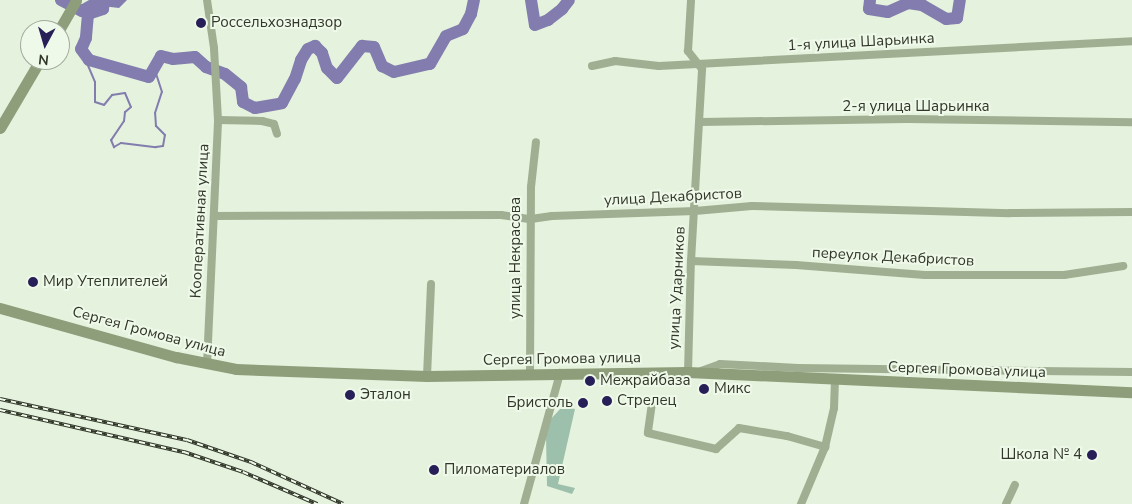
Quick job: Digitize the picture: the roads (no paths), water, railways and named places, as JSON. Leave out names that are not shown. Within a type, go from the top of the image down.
[{"type":"street","points":[[65,20],[76,0]]},
{"type":"street","name":"Кооперативная улица","points":[[207,0],[216,71],[218,120],[207,364]]},
{"type":"street","name":"улица Ударников","points":[[690,0],[688,51],[702,69],[691,262],[693,372]]},
{"type":"street","name":"1-я улица Шарьинка","points":[[592,66],[615,61],[659,66],[1132,41]]},
{"type":"street","points":[[0,128],[34,70]]},
{"type":"street","name":"2-я улица Шарьинка","points":[[700,122],[907,119],[1132,122]]},
{"type":"street","points":[[218,120],[268,122],[274,124],[277,134]]},
{"type":"street","name":"улица Некрасова","points":[[530,374],[530,219],[536,142]]},
{"type":"street","name":"улица Декабристов","points":[[215,216],[501,215],[530,219],[552,216],[695,211],[752,206],[1030,214],[1132,212]]},
{"type":"street","name":"переулок Декабристов","points":[[691,262],[796,265],[925,275],[1064,275],[1123,266]]},
{"type":"street","points":[[427,376],[431,284]]},
{"type":"street","name":"Сергея Громова улица","points":[[0,308],[207,364],[236,369],[427,376],[693,372],[1132,392]]},
{"type":"street","points":[[693,372],[720,364],[836,369],[1132,372]]},
{"type":"street","points":[[524,504],[560,373]]},
{"type":"street","points":[[801,504],[826,447],[834,408],[835,379]]},
{"type":"street","points":[[652,403],[648,433],[716,449],[739,428],[760,430],[826,447]]},
{"type":"street","points":[[1006,504],[1015,485]]},
{"type":"waterway","points":[[61,0],[82,11],[94,4]]},
{"type":"waterway","points":[[104,0],[103,9],[88,14],[86,38],[81,49],[89,60],[149,77],[161,56],[173,59],[195,57],[206,67],[225,74],[241,87],[243,102],[255,108],[282,103],[295,79],[301,60],[308,49],[315,46],[322,53],[327,68],[337,78],[362,46],[374,47],[382,66],[394,72],[430,64],[446,36],[463,29],[471,14],[474,0]]},
{"type":"waterway","points":[[531,0],[535,25],[548,20],[562,9],[569,0]]},
{"type":"waterway","points":[[870,0],[869,9],[888,12],[908,3],[922,5],[946,19],[957,18],[960,0]]},
{"type":"waterway","points":[[81,49],[95,82],[95,102],[104,105],[112,95],[125,93],[131,107],[125,112],[124,121],[111,140],[114,147],[121,143],[163,146],[165,135],[156,126],[155,113],[162,92],[155,70]]},
{"type":"railway","points":[[0,399],[187,440],[251,462],[343,504]]},
{"type":"railway","points":[[0,410],[184,452],[243,472],[317,504]]},
{"type":"place","name":"Россельхознадзор","points":[[201,23]]},
{"type":"place","name":"Мир Утеплителей","points":[[33,282]]},
{"type":"place","name":"Межрайбаза","points":[[590,381]]},
{"type":"place","name":"Микс","points":[[704,389]]},
{"type":"place","name":"Эталон","points":[[350,395]]},
{"type":"place","name":"Стрелец","points":[[607,401]]},
{"type":"place","name":"Бристоль","points":[[583,403]]},
{"type":"place","name":"Школа № 4","points":[[1092,455]]},
{"type":"place","name":"Пиломатериалов","points":[[434,470]]}]
